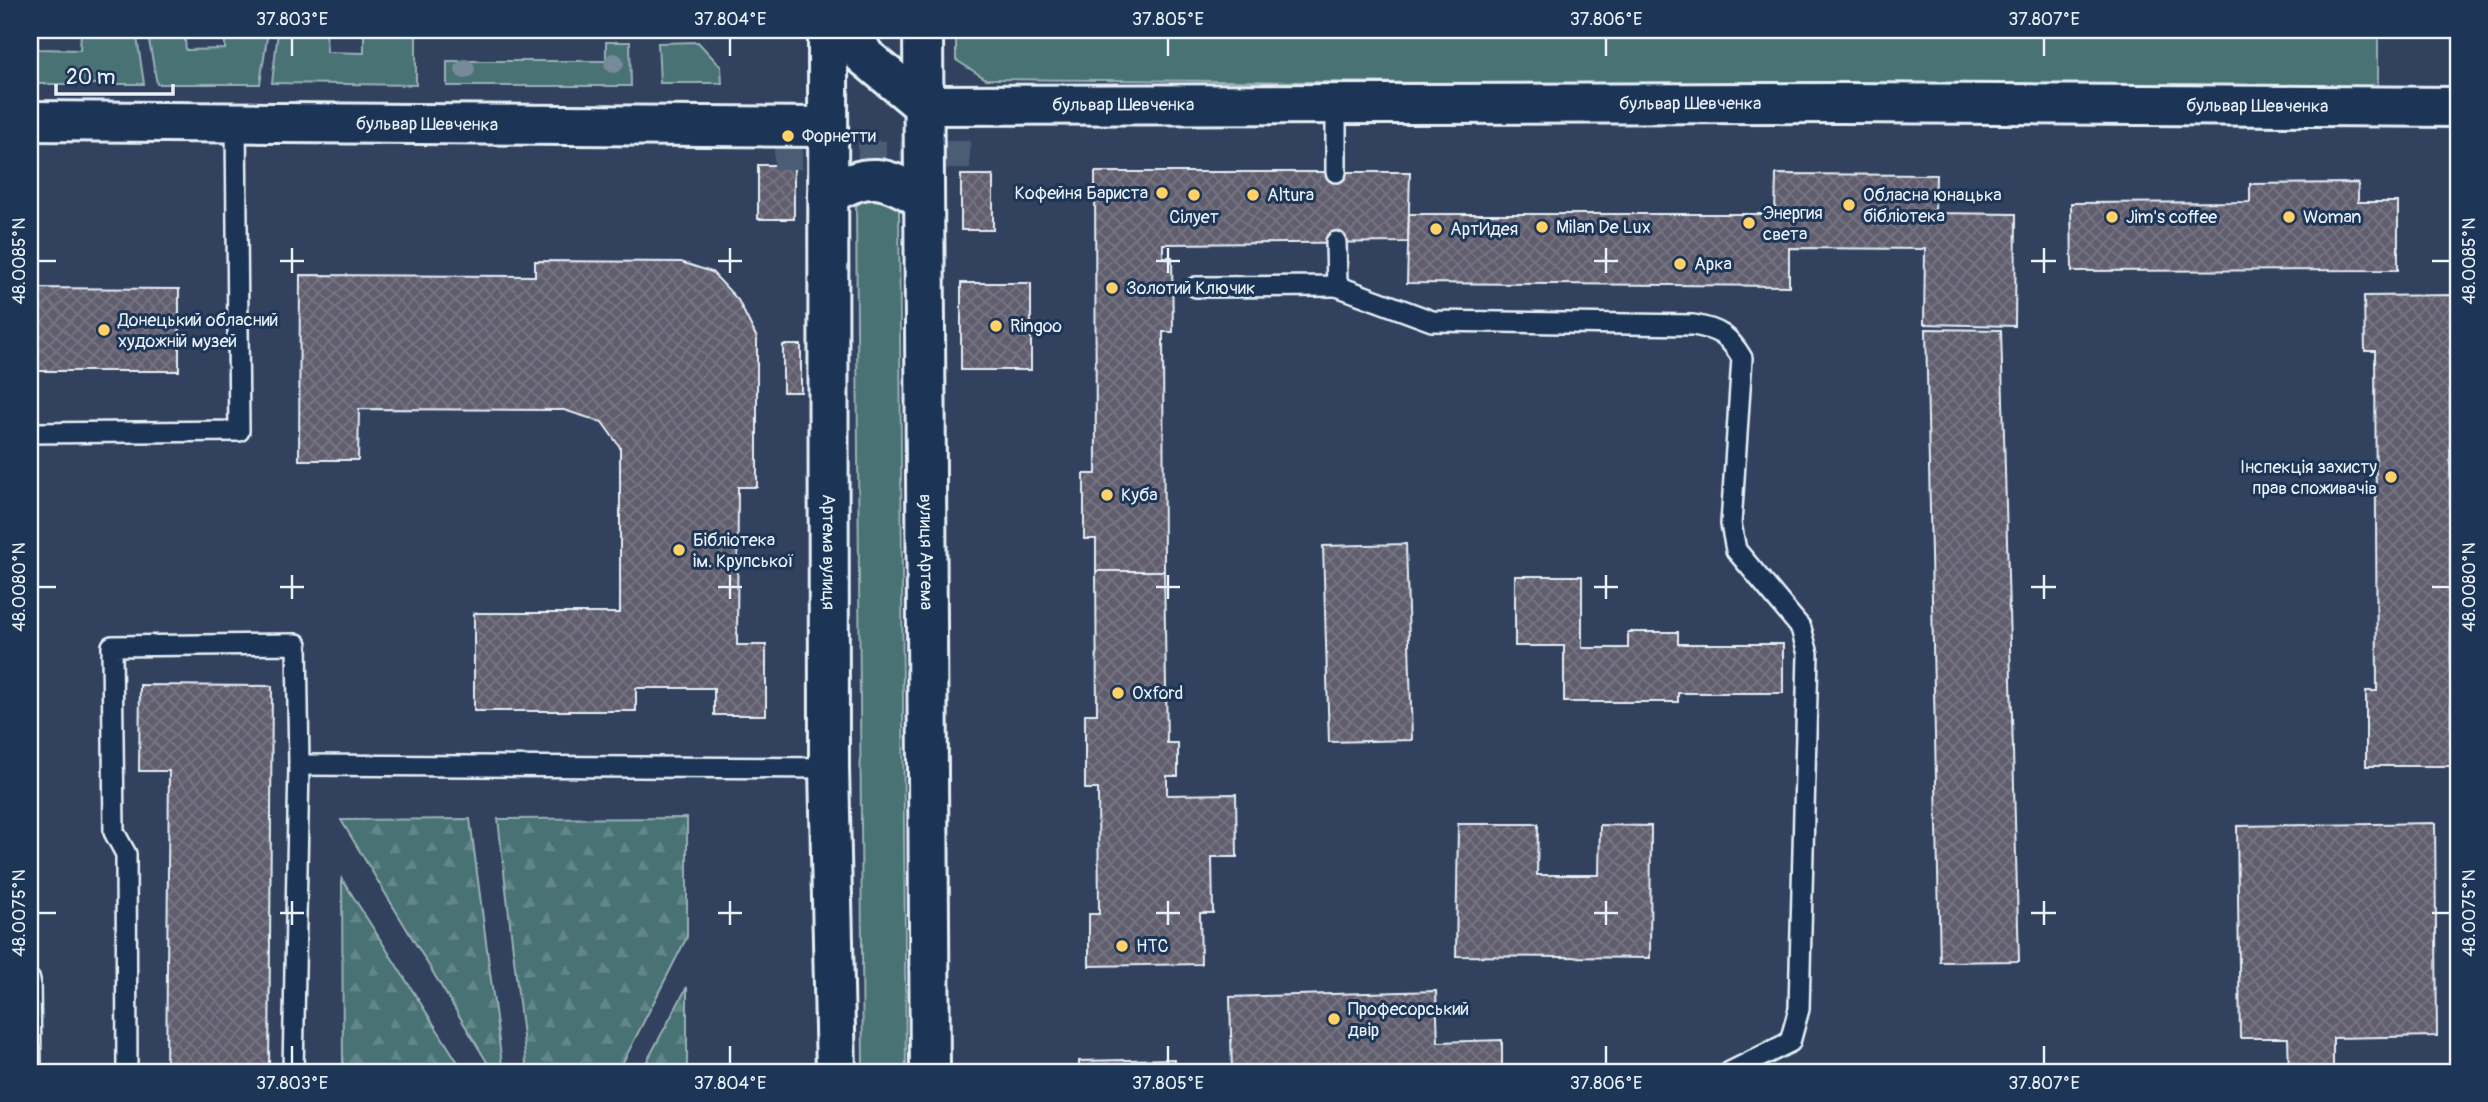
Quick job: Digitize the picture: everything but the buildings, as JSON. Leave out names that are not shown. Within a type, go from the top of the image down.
[{"type":"main road","name":"Артема вулиця","points":[[828,30],[826,127],[829,768],[836,1072]]},
{"type":"main road","points":[[851,30],[864,56],[923,105]]},
{"type":"main road","name":"вулиця Артема","points":[[923,30],[930,1072]]},
{"type":"main road","name":"бульвар Шевченка","points":[[923,105],[1336,103],[2458,107]]},
{"type":"main road","name":"бульвар Шевченка","points":[[30,121],[826,127]]},
{"type":"main road","points":[[828,195],[863,178],[898,184],[923,199]]},
{"type":"lane","points":[[1336,103],[1336,172]]},
{"type":"lane","points":[[30,433],[239,431],[236,123]]},
{"type":"lane","points":[[1336,242],[1337,286]]},
{"type":"lane","points":[[1196,287],[1337,286],[1432,321],[1693,325],[1715,328],[1731,339],[1742,358],[1731,524],[1736,550],[1801,628],[1808,654],[1799,1009],[1790,1042],[1730,1072]]},
{"type":"lane","points":[[127,1072],[126,854],[114,832],[112,646],[297,644],[299,765],[293,1072]]},
{"type":"lane","points":[[299,765],[829,768]]},
{"type":"lane","points":[[30,980],[31,1072]]},
{"type":"green space","points":[[30,30],[37,30],[38,49],[80,50],[81,30],[136,30],[144,84],[30,84]]},
{"type":"green space","points":[[147,30],[184,30],[186,50],[225,49],[225,31],[268,31],[260,84],[157,84]]},
{"type":"green space","points":[[956,30],[2378,30],[2378,91],[986,79],[956,60]]},
{"type":"green space","points":[[278,31],[326,32],[327,52],[364,53],[364,32],[416,31],[416,85],[272,83]]},
{"type":"green space","points":[[606,42],[630,42],[631,86],[447,86],[447,61],[606,61]]},
{"type":"green space","points":[[698,42],[721,67],[722,83],[660,83],[658,43]]},
{"type":"green space","points":[[879,195],[899,205],[906,1072],[863,1072],[856,206],[866,198]]},
{"type":"green space","points":[[687,818],[687,937],[618,1072],[527,1072],[498,819]]},
{"type":"green space","points":[[470,819],[503,1072],[493,1072],[341,820]]},
{"type":"green space","points":[[342,879],[464,1072],[343,1072]]},
{"type":"green space","points":[[687,987],[687,1072],[641,1072]]},
{"type":"tunnel","points":[[774,155],[978,155]]},
{"type":"tunnel","points":[[2450,160],[2458,160]]},
{"type":"place","name":"Форнетти","points":[[788,136]]},
{"type":"place","name":"Кофейня Бариста","points":[[1162,193]]},
{"type":"place","name":"Сілует","points":[[1194,195]]},
{"type":"place","name":"Altura","points":[[1253,195]]},
{"type":"place","name":"Обласна юнацька бібліотека","points":[[1849,205]]},
{"type":"place","name":"Jim's coffee","points":[[2112,217]]},
{"type":"place","name":"Woman","points":[[2289,217]]},
{"type":"place","name":"Энергия света","points":[[1749,223]]},
{"type":"place","name":"Milan De Lux","points":[[1542,227]]},
{"type":"place","name":"АртИдея","points":[[1436,229]]},
{"type":"place","name":"Арка","points":[[1680,264]]},
{"type":"place","name":"Золотий Ключик","points":[[1112,288]]},
{"type":"place","name":"Ringoo","points":[[996,326]]},
{"type":"place","name":"Донецький обласний художній музей","points":[[104,330]]},
{"type":"place","name":"Інспекція захисту прав споживачів","points":[[2391,477]]},
{"type":"place","name":"Куба","points":[[1107,495]]},
{"type":"place","name":"Бібліотека ім. Крупської","points":[[679,550]]},
{"type":"place","name":"Oxford","points":[[1118,693]]},
{"type":"place","name":"HTC","points":[[1122,946]]},
{"type":"place","name":"Професорський двір","points":[[1334,1019]]}]
